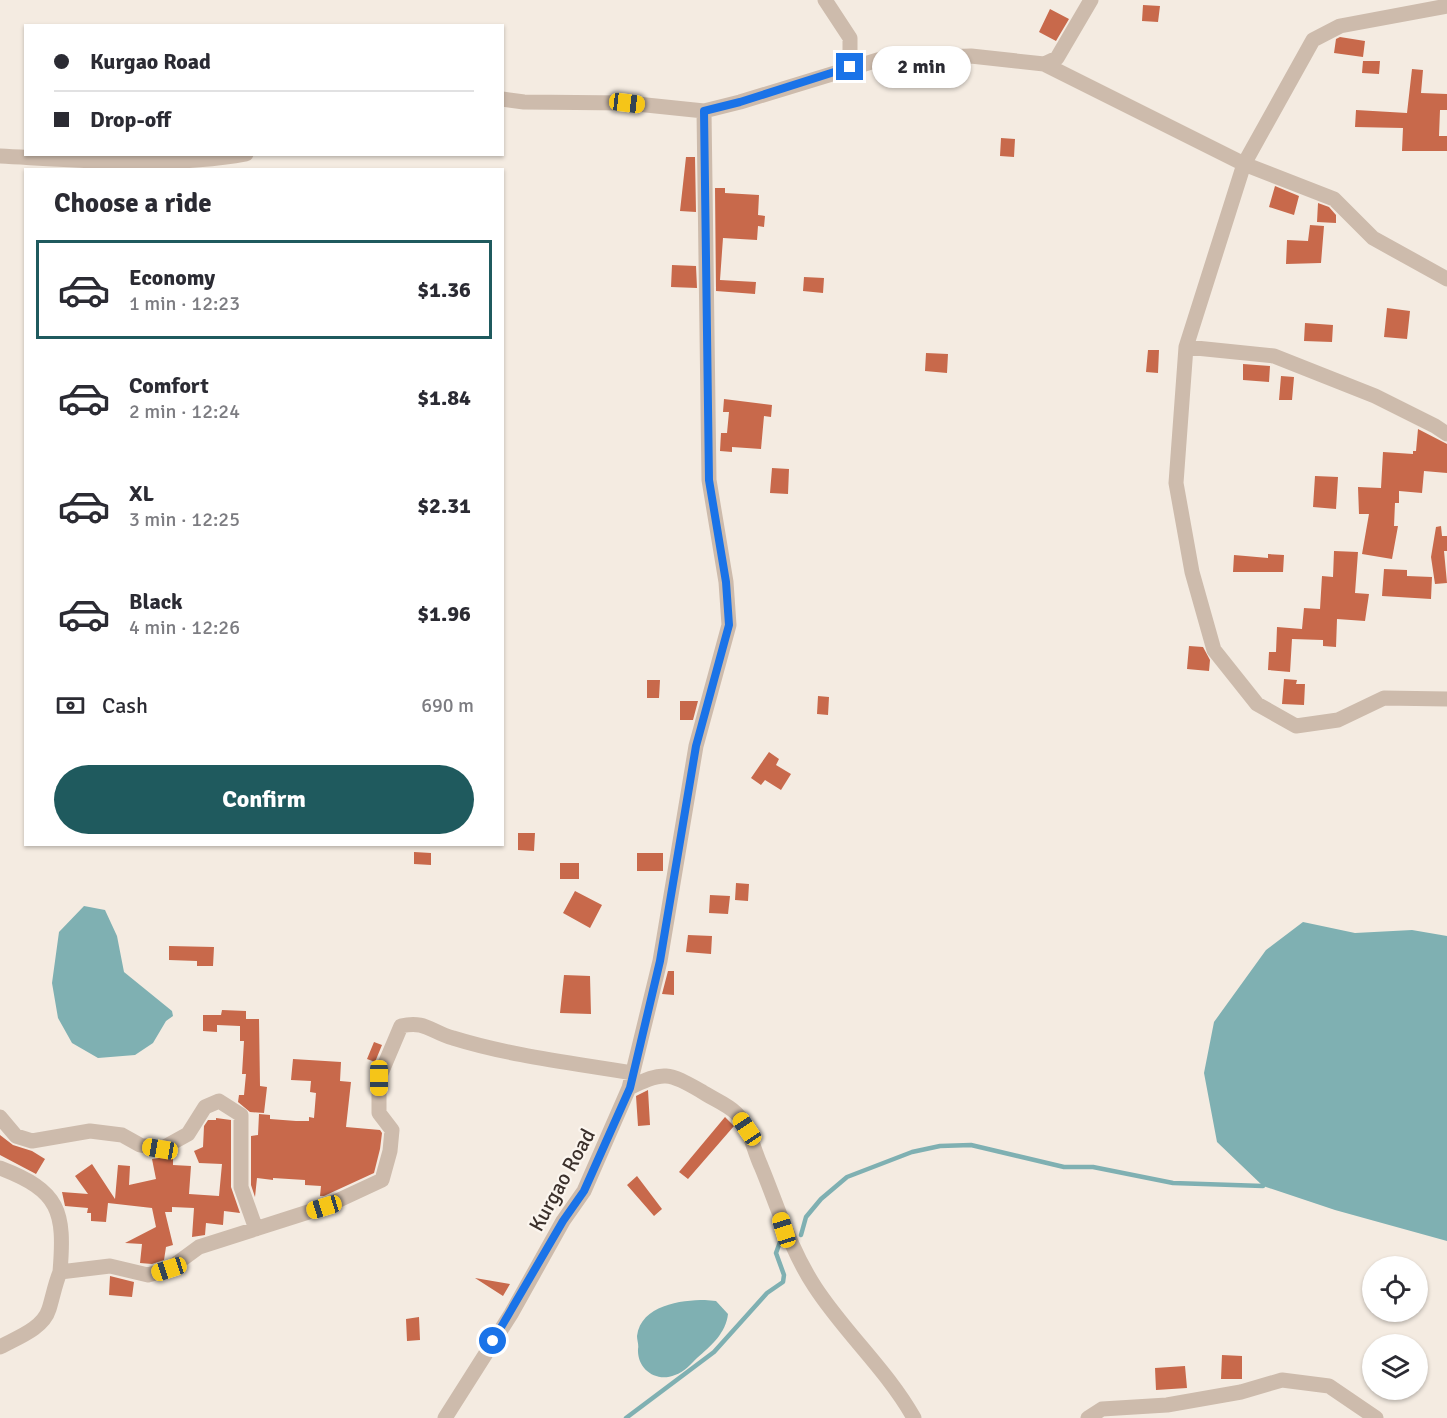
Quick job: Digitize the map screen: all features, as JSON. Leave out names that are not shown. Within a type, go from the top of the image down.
[{"type":"street","points":[[825,0],[850,38],[850,67]]},
{"type":"street","points":[[1044,64],[1057,58],[1091,0]]},
{"type":"street","points":[[1447,6],[1340,26],[1313,40],[1244,164],[1186,347],[1176,483],[1192,572],[1214,650],[1257,704],[1296,726],[1338,720],[1384,698],[1447,699]]},
{"type":"street","points":[[504,99],[524,102],[627,103],[704,111],[881,59],[982,57],[1044,64],[1244,164],[1334,199],[1373,238],[1447,279]]},
{"type":"street","name":"Kurgao Road","points":[[445,1418],[511,1314],[563,1221],[584,1191],[631,1080],[660,961],[696,746],[729,625],[726,582],[709,480],[704,111]]},
{"type":"street","points":[[0,156],[102,161],[235,156]]},
{"type":"street","points":[[1186,347],[1274,357],[1375,396],[1436,426],[1447,434]]},
{"type":"street","points":[[60,1272],[110,1266],[148,1275],[169,1269],[199,1247],[324,1207],[382,1180],[390,1151],[392,1130],[379,1113],[379,1078],[401,1026],[417,1022],[452,1038],[631,1080],[673,1075],[735,1112],[747,1129],[772,1190],[784,1230],[798,1258],[835,1315],[897,1389],[914,1418]]},
{"type":"street","points":[[0,1117],[16,1137],[32,1141],[90,1131],[122,1135],[140,1145],[160,1149],[188,1134],[205,1107],[219,1101],[241,1115],[241,1187],[256,1229]]},
{"type":"street","points":[[0,1168],[19,1175],[49,1195],[63,1225],[60,1272],[53,1290],[49,1311],[38,1324],[0,1347]]},
{"type":"street","points":[[1088,1418],[1102,1409],[1167,1404],[1241,1392],[1282,1380],[1329,1386],[1376,1418]]},
{"type":"water","points":[[84,906],[105,910],[117,936],[124,972],[172,1011],[173,1016],[166,1021],[153,1043],[135,1055],[98,1058],[72,1043],[58,1018],[52,983],[59,932]]},
{"type":"water","points":[[1303,922],[1355,933],[1412,930],[1447,936],[1447,1241],[1335,1210],[1263,1186],[1217,1142],[1204,1073],[1214,1022],[1266,950]]},
{"type":"water","points":[[716,1301],[728,1314],[727,1321],[717,1339],[678,1374],[668,1377],[655,1376],[644,1368],[639,1356],[637,1336],[646,1317],[674,1303]]},
{"type":"building","points":[[1143,5],[1160,6],[1158,22],[1142,21]]},
{"type":"building","points":[[1050,9],[1069,19],[1056,41],[1039,32]]},
{"type":"building","points":[[1340,37],[1365,41],[1363,57],[1334,53],[1336,39]]},
{"type":"building","points":[[1363,61],[1380,61],[1379,74],[1362,73]]},
{"type":"building","points":[[1412,69],[1423,70],[1421,93],[1447,94],[1447,110],[1440,110],[1439,136],[1447,136],[1447,151],[1402,151],[1403,128],[1355,127],[1356,110],[1407,113]]},
{"type":"building","points":[[1001,138],[1015,139],[1014,157],[1000,156]]},
{"type":"building","points":[[686,157],[695,157],[696,212],[680,211]]},
{"type":"building","points":[[1275,186],[1299,196],[1294,215],[1269,207]]},
{"type":"building","points":[[715,188],[725,188],[725,193],[759,195],[758,215],[765,216],[764,227],[758,226],[757,240],[723,238],[720,280],[756,282],[755,294],[716,291]]},
{"type":"building","points":[[1318,203],[1329,207],[1336,215],[1336,223],[1317,222]]},
{"type":"building","points":[[1310,225],[1324,226],[1321,263],[1286,264],[1287,240],[1308,241]]},
{"type":"building","points":[[672,265],[696,266],[697,288],[671,287]]},
{"type":"building","points":[[804,277],[824,278],[823,293],[803,291]]},
{"type":"building","points":[[1387,308],[1410,311],[1407,339],[1384,337]]},
{"type":"building","points":[[1305,323],[1333,325],[1332,342],[1304,341]]},
{"type":"building","points":[[1148,350],[1159,350],[1158,373],[1146,372]]},
{"type":"building","points":[[926,353],[948,354],[947,373],[925,371]]},
{"type":"building","points":[[1243,364],[1270,366],[1269,382],[1243,380]]},
{"type":"building","points":[[1281,376],[1294,377],[1292,400],[1279,400]]},
{"type":"building","points":[[724,399],[772,405],[771,417],[764,416],[761,449],[732,447],[732,452],[720,451],[721,433],[727,433],[729,412],[723,412]]},
{"type":"building","points":[[1418,429],[1447,444],[1447,473],[1424,471],[1422,493],[1399,491],[1399,503],[1395,503],[1394,526],[1398,526],[1392,559],[1362,554],[1369,514],[1359,514],[1358,487],[1381,488],[1383,452],[1413,454],[1413,451],[1416,451]]},
{"type":"building","points":[[772,468],[789,469],[788,494],[770,493]]},
{"type":"building","points":[[1315,476],[1338,477],[1336,509],[1313,507]]},
{"type":"building","points":[[1441,526],[1442,536],[1447,536],[1447,551],[1444,551],[1447,583],[1435,584],[1431,557],[1436,527]]},
{"type":"building","points":[[1334,551],[1358,552],[1355,593],[1369,594],[1365,621],[1337,619],[1336,647],[1323,646],[1323,640],[1292,639],[1290,672],[1268,670],[1269,652],[1276,652],[1277,627],[1302,629],[1304,608],[1320,609],[1322,576],[1333,577]]},
{"type":"building","points":[[1268,554],[1284,555],[1283,572],[1233,572],[1234,555],[1268,558]]},
{"type":"building","points":[[1384,569],[1407,570],[1407,576],[1432,577],[1431,599],[1382,596]]},
{"type":"building","points":[[1189,646],[1203,647],[1210,660],[1209,671],[1187,669]]},
{"type":"building","points":[[1284,679],[1297,680],[1296,684],[1305,684],[1304,705],[1282,704]]},
{"type":"building","points":[[647,680],[660,680],[659,698],[647,698]]},
{"type":"building","points":[[818,696],[829,697],[828,715],[817,714]]},
{"type":"building","points":[[680,701],[698,701],[693,720],[680,720]]},
{"type":"building","points":[[769,752],[779,759],[776,765],[791,774],[781,790],[765,780],[761,785],[751,778]]},
{"type":"building","points":[[518,833],[535,833],[534,851],[518,850]]},
{"type":"building","points":[[414,852],[431,853],[431,865],[414,864]]},
{"type":"building","points":[[637,853],[663,853],[663,871],[637,871]]},
{"type":"building","points":[[560,863],[579,863],[579,879],[560,879]]},
{"type":"building","points":[[736,883],[749,884],[748,901],[735,900]]},
{"type":"building","points":[[575,891],[602,905],[590,928],[563,913]]},
{"type":"building","points":[[710,895],[730,896],[728,914],[709,913]]},
{"type":"building","points":[[688,935],[712,936],[711,954],[686,952]]},
{"type":"building","points":[[169,946],[214,947],[213,966],[197,966],[197,961],[169,960]]},
{"type":"building","points":[[668,971],[674,971],[674,995],[662,994]]},
{"type":"building","points":[[564,975],[590,976],[591,1014],[560,1013]]},
{"type":"building","points":[[222,1010],[246,1011],[246,1019],[259,1019],[260,1086],[267,1087],[264,1113],[250,1112],[238,1102],[239,1095],[244,1095],[246,1074],[242,1074],[244,1041],[240,1041],[240,1026],[217,1025],[217,1032],[203,1031],[203,1015],[221,1015]]},
{"type":"building","points":[[374,1042],[382,1045],[375,1062],[367,1059]]},
{"type":"building","points":[[293,1059],[341,1062],[340,1081],[351,1082],[346,1127],[380,1130],[382,1133],[374,1173],[324,1196],[320,1196],[321,1186],[305,1185],[305,1180],[257,1178],[255,1197],[251,1185],[251,1136],[258,1135],[259,1114],[270,1115],[270,1119],[296,1121],[309,1121],[309,1117],[314,1118],[316,1093],[310,1092],[311,1081],[291,1080]]},
{"type":"building","points":[[648,1090],[650,1125],[638,1126],[636,1096]]},
{"type":"building","points":[[725,1117],[734,1126],[688,1179],[679,1172]]},
{"type":"building","points":[[216,1118],[231,1120],[231,1187],[240,1213],[224,1211],[223,1225],[206,1223],[205,1235],[192,1237],[194,1208],[172,1207],[172,1212],[165,1212],[173,1245],[166,1247],[164,1260],[152,1264],[140,1263],[142,1244],[125,1243],[156,1227],[152,1208],[108,1203],[106,1222],[91,1221],[91,1213],[87,1213],[88,1208],[65,1206],[62,1192],[88,1194],[75,1176],[92,1164],[115,1199],[118,1165],[130,1166],[129,1185],[156,1179],[152,1159],[173,1156],[173,1165],[191,1166],[189,1194],[219,1196],[222,1164],[199,1163],[194,1151],[203,1147],[204,1126],[208,1120],[216,1120]]},
{"type":"building","points":[[0,1135],[13,1145],[32,1151],[45,1159],[36,1174],[0,1155]]},
{"type":"building","points":[[637,1176],[662,1209],[654,1216],[627,1185]]},
{"type":"building","points":[[110,1276],[134,1282],[132,1297],[109,1295]]},
{"type":"building","points":[[475,1278],[510,1284],[503,1296]]},
{"type":"building","points":[[419,1317],[420,1340],[407,1341],[406,1319]]},
{"type":"building","points":[[1222,1355],[1242,1356],[1242,1379],[1221,1379]]},
{"type":"building","points":[[1185,1366],[1187,1388],[1156,1390],[1155,1368]]},
{"type":"waterway","points":[[801,1235],[806,1217],[821,1199],[847,1177],[912,1152],[940,1146],[971,1145],[1064,1167],[1093,1167],[1173,1183],[1263,1186]]},
{"type":"waterway","points":[[626,1418],[714,1352],[767,1293],[783,1282],[784,1275],[776,1253],[780,1242]]},
{"type":"route","points":[[493,1341],[511,1314],[563,1221],[584,1191],[610,1138],[630,1088],[660,961],[696,746],[729,625],[726,582],[709,480],[705,325],[704,111],[850,67]]}]
